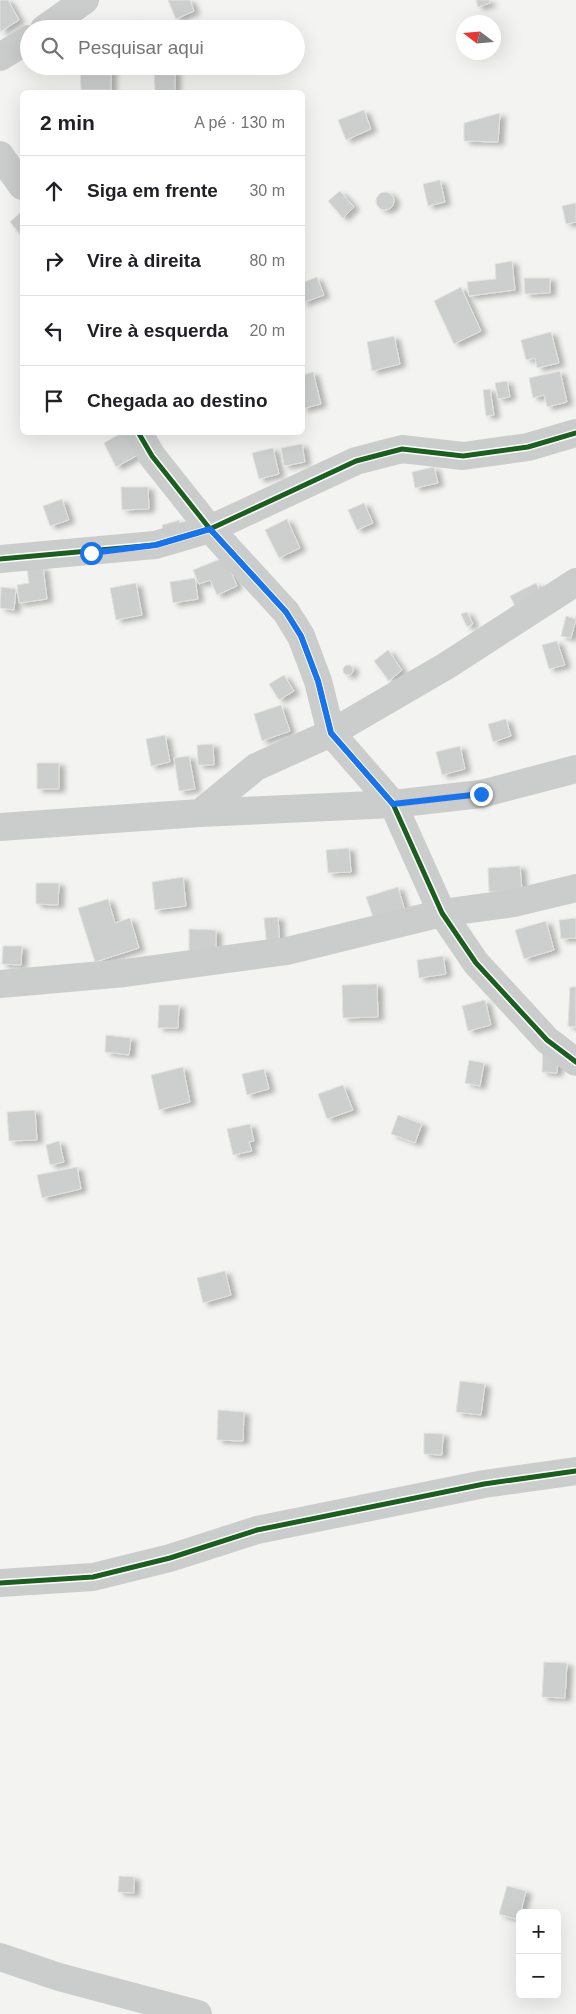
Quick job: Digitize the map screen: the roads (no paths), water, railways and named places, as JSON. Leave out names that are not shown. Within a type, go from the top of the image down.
[{"type":"street","points":[[57,20],[85,0]]},
{"type":"street","points":[[0,57],[20,45]]},
{"type":"street","points":[[0,156],[20,183]]},
{"type":"street","points":[[0,559],[156,545],[210,529],[356,461],[402,449],[463,456],[528,447],[576,433]]},
{"type":"street","points":[[140,435],[152,456],[210,529],[286,612],[301,636],[318,681],[331,733],[393,804],[442,913],[476,963],[547,1040],[576,1062]]},
{"type":"street","points":[[200,813],[256,767],[331,733],[446,666],[576,582]]},
{"type":"street","points":[[0,827],[200,813],[393,804],[481,794],[576,769]]},
{"type":"street","points":[[0,984],[125,973],[287,952],[442,913],[514,903],[576,888]]},
{"type":"street","points":[[0,1583],[93,1577],[170,1558],[257,1530],[484,1484],[576,1470]]},
{"type":"street","points":[[0,1957],[59,1977],[198,2014]]}]
